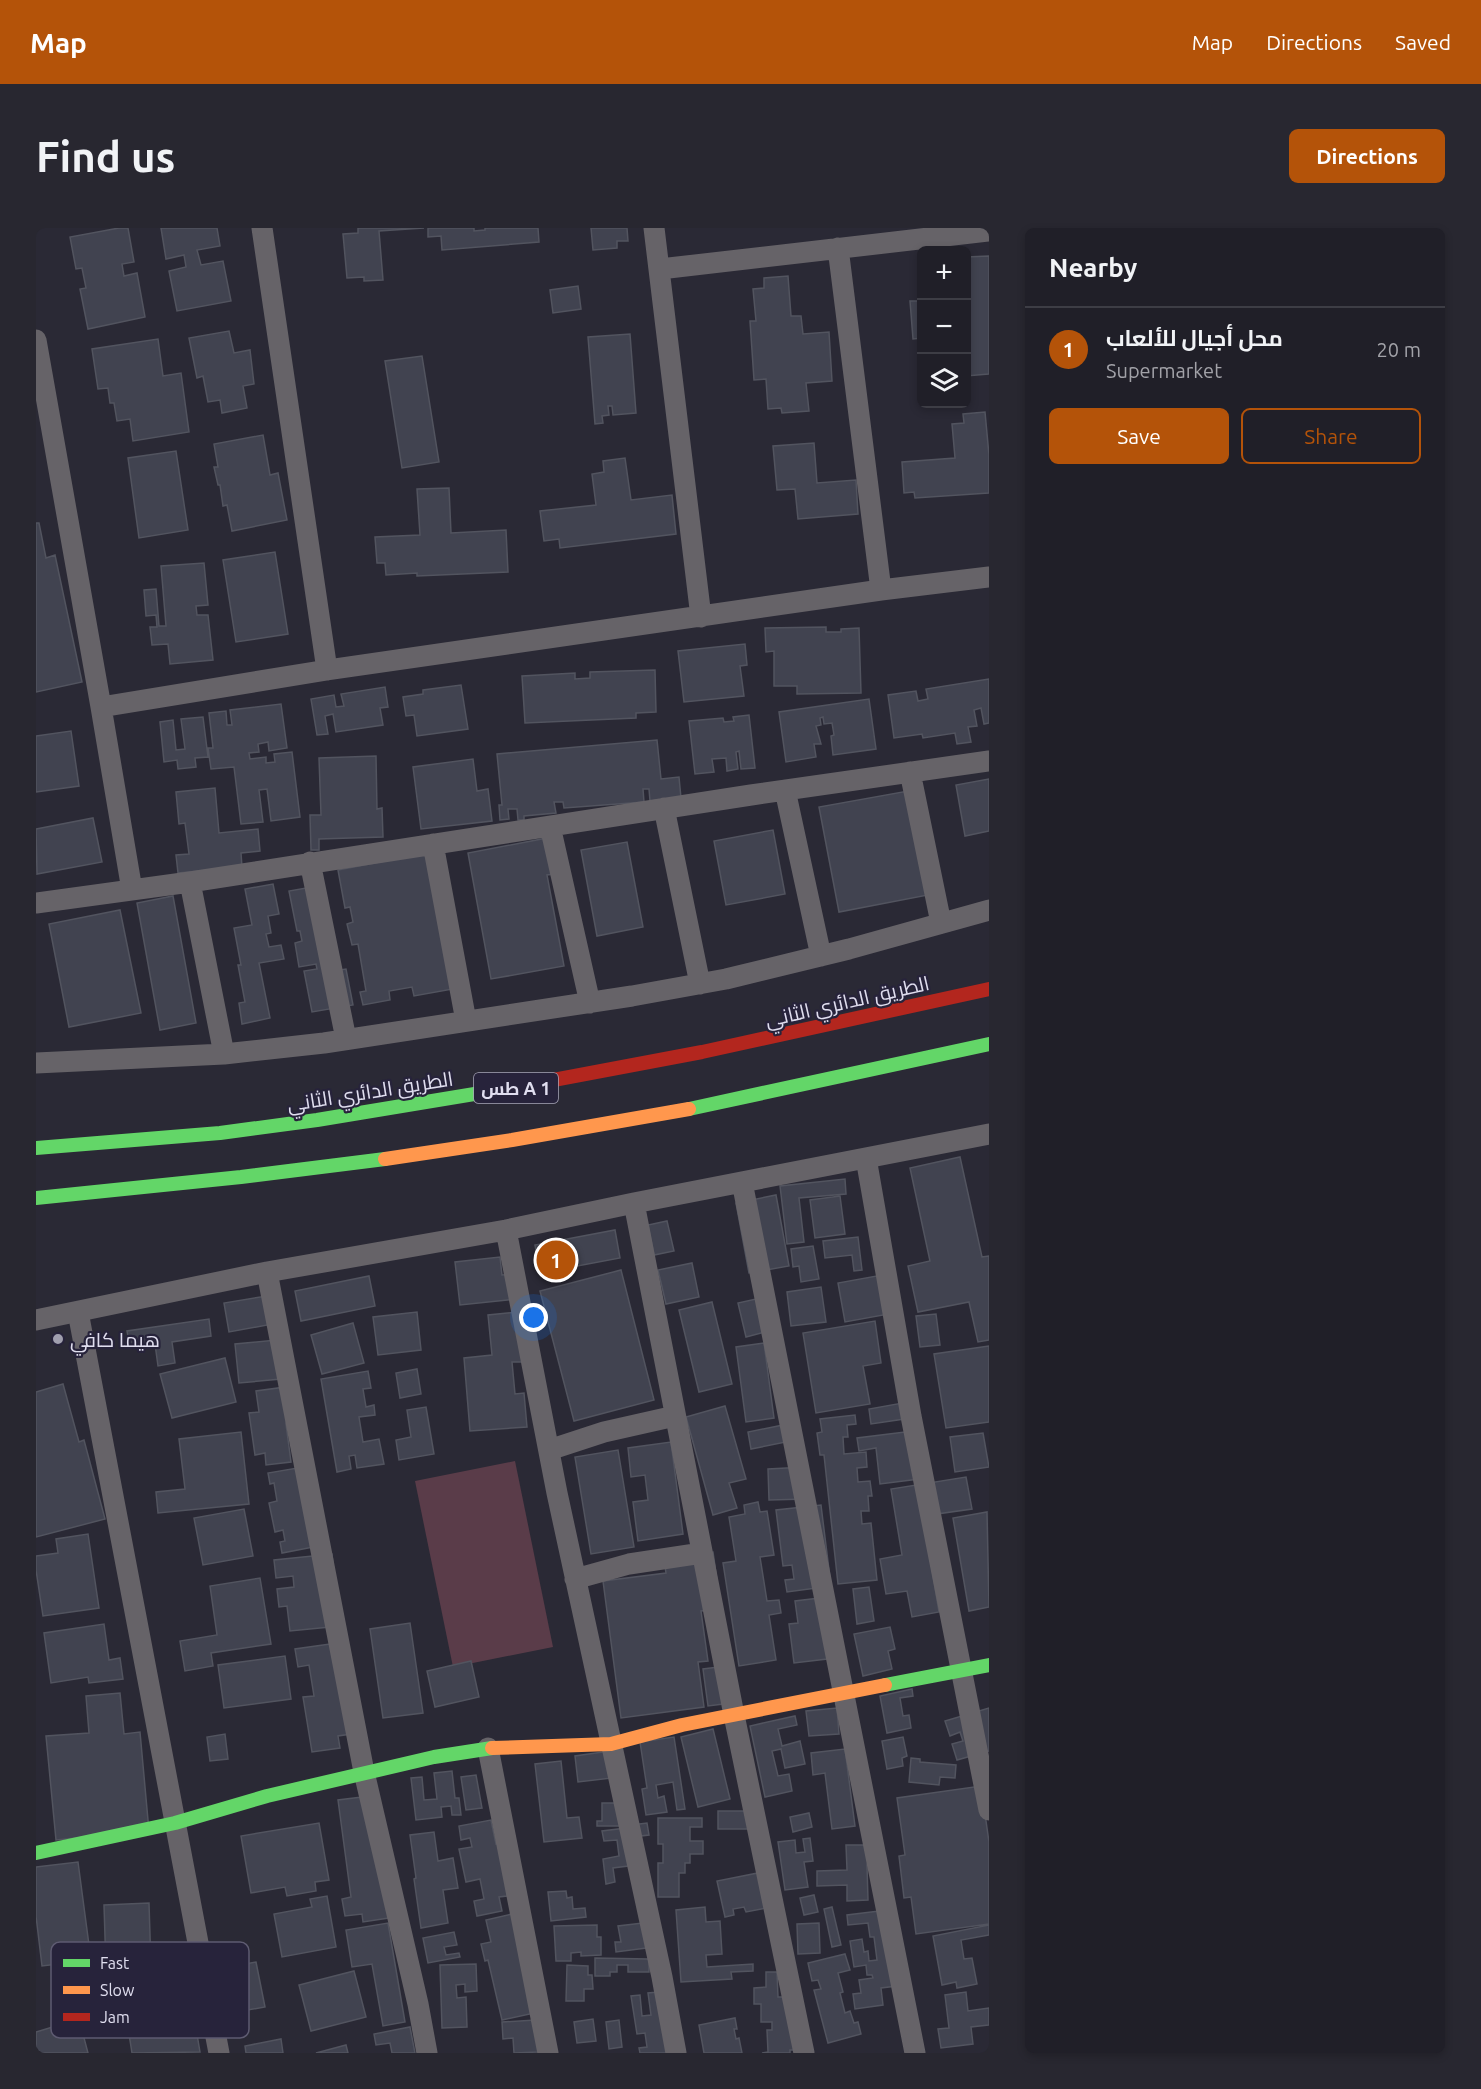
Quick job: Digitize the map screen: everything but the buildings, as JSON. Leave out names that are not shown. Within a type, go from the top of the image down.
[{"type":"main road","name":"الطريق الدائري الثاني","points":[[36,1148],[218,1134],[373,1112],[574,1078],[805,1031],[989,989]]},
{"type":"main road","points":[[36,1198],[169,1186],[350,1164],[581,1129],[835,1078],[989,1044]]},
{"type":"main road","points":[[36,1853],[175,1823],[267,1796],[364,1772],[488,1748],[611,1744],[682,1725],[989,1665]]},
{"type":"street","points":[[262,228],[327,670]]},
{"type":"street","points":[[654,228],[701,617]]},
{"type":"street","points":[[660,268],[989,231]]},
{"type":"street","points":[[838,248],[881,590]]},
{"type":"street","points":[[36,340],[132,890]]},
{"type":"street","points":[[101,707],[327,670],[881,590],[989,577]]},
{"type":"street","points":[[36,903],[190,882],[664,808],[989,761]]},
{"type":"street","points":[[910,772],[941,923]]},
{"type":"street","points":[[785,790],[821,956]]},
{"type":"street","points":[[664,808],[700,984]]},
{"type":"street","points":[[550,826],[590,1003]]},
{"type":"street","points":[[433,844],[466,1021]]},
{"type":"street","points":[[310,862],[346,1039]]},
{"type":"street","points":[[190,882],[224,1054]]},
{"type":"street","points":[[36,1063],[224,1054],[346,1039],[590,1003],[726,979],[821,956],[989,910]]},
{"type":"street","points":[[36,1320],[267,1272],[506,1230],[634,1203],[989,1136]]},
{"type":"street","points":[[866,1158],[911,1416],[989,1810]]},
{"type":"street","points":[[742,1182],[915,2053]]},
{"type":"street","points":[[634,1203],[734,1715],[804,2053]]},
{"type":"street","points":[[506,1230],[575,1579],[662,1977],[676,2053]]},
{"type":"street","points":[[267,1272],[364,1772],[418,2004],[427,2053]]},
{"type":"street","points":[[78,1312],[198,1942]]},
{"type":"street","points":[[549,1450],[604,1432],[675,1416]]},
{"type":"street","points":[[575,1579],[629,1564],[702,1553]]},
{"type":"street","points":[[488,1748],[548,2053]]},
{"type":"street","points":[[216,2038],[219,2053]]},
{"type":"shaded area","points":[[515,1461],[553,1647],[453,1667],[415,1481]]},
{"type":"traffic: fast","points":[[689,1109],[989,1044]]},
{"type":"traffic: fast","points":[[36,1148],[220,1133],[317,1120],[511,1088]]},
{"type":"traffic: fast","points":[[36,1198],[241,1177],[385,1159]]},
{"type":"traffic: fast","points":[[885,1685],[989,1665]]},
{"type":"traffic: fast","points":[[36,1853],[175,1823],[267,1796],[434,1757],[492,1748]]},
{"type":"traffic: slow","points":[[385,1159],[512,1140],[689,1109]]},
{"type":"traffic: slow","points":[[492,1748],[611,1744],[682,1725],[885,1685]]},
{"type":"traffic: jam","points":[[511,1088],[702,1052],[989,989]]},
{"type":"place","name":"محل أجيال للألعاب","points":[[556,1260]]},
{"type":"place","name":"هيما كافي","points":[[58,1339]]}]
